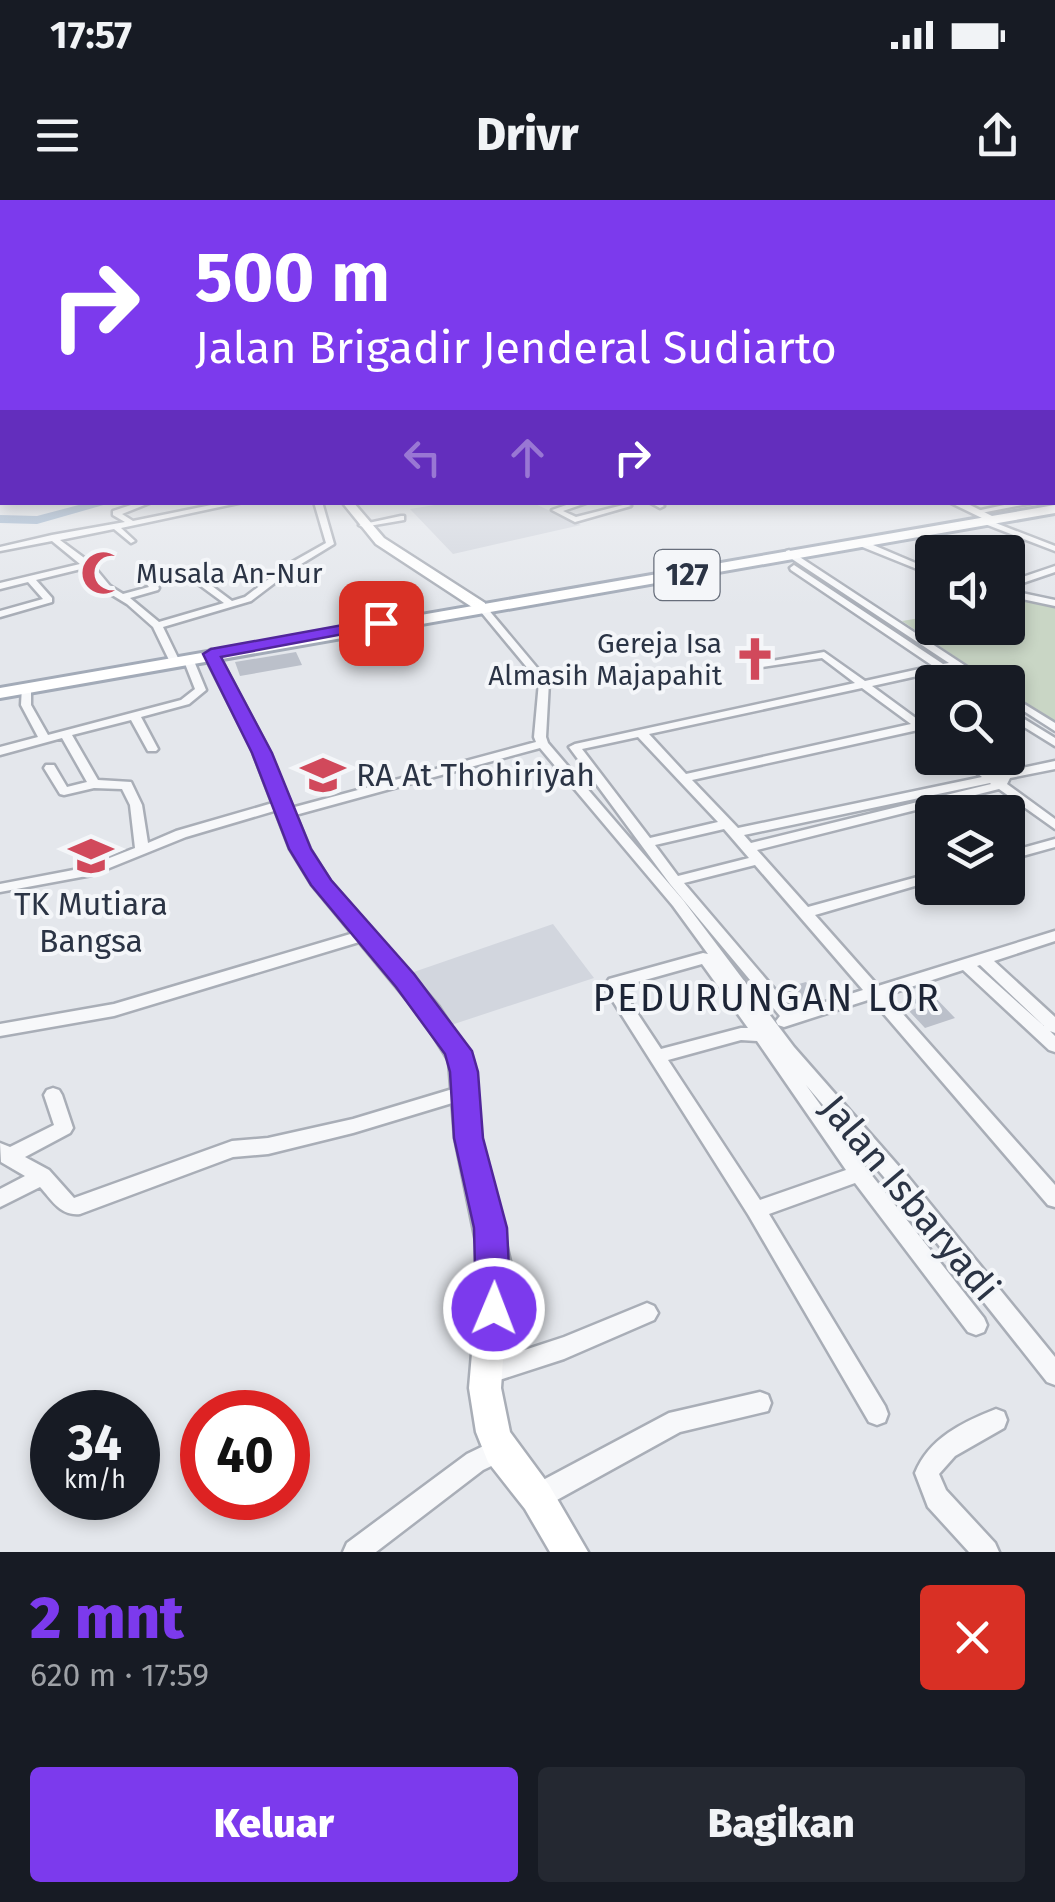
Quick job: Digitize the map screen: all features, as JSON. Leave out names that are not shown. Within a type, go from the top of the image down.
[{"type":"main road","name":"127","points":[[784,556],[1044,505]]},
{"type":"main road","name":"127","points":[[0,690],[863,544],[984,517]]},
{"type":"main road","name":"127","points":[[0,690],[197,658]]},
{"type":"street","points":[[132,524],[116,512],[139,505]]},
{"type":"street","points":[[0,550],[222,505]]},
{"type":"street","points":[[157,626],[254,595],[284,571],[329,546],[319,505]]},
{"type":"street","points":[[352,505],[363,525],[387,546],[482,608],[546,688],[540,737],[543,744],[678,902],[765,1027]]},
{"type":"street","points":[[560,505],[554,512],[575,520],[627,508],[624,505]]},
{"type":"street","points":[[960,505],[1055,550]]},
{"type":"street","points":[[984,517],[1024,505]]},
{"type":"street","points":[[363,525],[402,518]]},
{"type":"street","points":[[116,526],[131,542]]},
{"type":"street","points":[[52,537],[88,565],[106,588],[123,597],[197,658],[262,753],[282,809],[322,885],[451,1040],[462,1060],[468,1138],[494,1261],[486,1373],[489,1414],[500,1450],[537,1498],[570,1552]]},
{"type":"street","points":[[863,544],[915,566]]},
{"type":"street","points":[[784,556],[814,570],[937,665]]},
{"type":"street","points":[[784,556],[800,572],[957,664]]},
{"type":"street","points":[[0,586],[88,565]]},
{"type":"street","points":[[1025,579],[1055,569]]},
{"type":"street","points":[[800,572],[814,570]]},
{"type":"street","points":[[123,597],[155,588],[145,577]]},
{"type":"street","points":[[197,579],[232,605]]},
{"type":"street","points":[[0,614],[49,600],[30,580]]},
{"type":"street","points":[[1025,597],[1055,603]]},
{"type":"street","points":[[760,666],[821,654],[915,722]]},
{"type":"street","points":[[0,751],[186,702],[201,688],[197,658]]},
{"type":"street","points":[[953,665],[957,664]]},
{"type":"street","points":[[915,674],[576,748],[675,881],[859,1174],[976,1325]]},
{"type":"street","points":[[26,688],[26,705],[45,739]]},
{"type":"street","points":[[1025,708],[1055,728]]},
{"type":"street","points":[[135,717],[152,750]]},
{"type":"street","points":[[1025,723],[1055,743]]},
{"type":"street","points":[[684,778],[915,727]]},
{"type":"street","points":[[641,732],[731,828],[1055,1199]]},
{"type":"street","points":[[66,734],[94,784]]},
{"type":"street","points":[[0,888],[87,872],[191,830],[543,744]]},
{"type":"street","points":[[675,881],[866,818],[1055,765]]},
{"type":"street","points":[[50,768],[64,791],[94,784],[128,785],[136,805],[142,850]]},
{"type":"street","points":[[991,775],[1055,825]]},
{"type":"street","points":[[646,843],[999,780]]},
{"type":"street","points":[[877,801],[890,812]]},
{"type":"street","points":[[853,806],[866,818]]},
{"type":"street","points":[[1025,852],[1055,844]]},
{"type":"street","points":[[804,913],[915,882]]},
{"type":"street","points":[[0,1030],[114,1010],[364,935]]},
{"type":"street","points":[[656,1056],[765,1027],[1055,936]]},
{"type":"street","points":[[765,1027],[704,958],[615,982],[612,987],[756,1210],[877,1414]]},
{"type":"street","points":[[983,959],[1055,1027]]},
{"type":"street","points":[[966,964],[1055,1046]]},
{"type":"street","name":"Jalan Isbaryadi","points":[[765,1027],[902,1184],[1055,1374]]},
{"type":"street","points":[[4,1154],[42,1176],[70,1207],[232,1149],[268,1146],[354,1126],[466,1092]]},
{"type":"street","points":[[4,1154],[64,1128],[54,1095]]},
{"type":"street","points":[[756,1210],[859,1174]]},
{"type":"street","points":[[0,1199],[42,1176]]},
{"type":"street","points":[[486,1373],[564,1348],[647,1313]]},
{"type":"street","points":[[537,1498],[677,1421],[760,1403]]},
{"type":"street","points":[[986,1552],[936,1498],[927,1473],[934,1457],[944,1448],[996,1420]]},
{"type":"street","points":[[356,1552],[475,1462],[500,1450]]},
{"type":"shaded area","points":[[435,505],[537,505],[581,525],[453,554],[410,509]]},
{"type":"shaded area","points":[[553,924],[594,978],[448,1026],[408,974]]},
{"type":"green space","points":[[1025,600],[1055,605],[1055,724],[1025,704],[1025,665],[968,665],[938,645],[1025,645]]},
{"type":"green space","points":[[915,619],[915,630],[902,621]]},
{"type":"building","points":[[296,652],[302,665],[240,676],[235,662]]},
{"type":"building","points":[[806,982],[820,1000],[795,1008],[780,989]]},
{"type":"building","points":[[932,994],[955,1018],[925,1028],[909,1011],[919,1007],[912,1000]]},
{"type":"waterway","points":[[0,519],[37,520],[96,505]]},
{"type":"place","name":"Musala An-Nur","points":[[103,573]]},
{"type":"place","name":"Gereja Isa Almasih Majapahit","points":[[755,659]]},
{"type":"place","name":"RA At Thohiriyah","points":[[323,775]]},
{"type":"place","name":"TK Mutiara Bangsa","points":[[91,856]]},
{"type":"district","name":"PEDURUNGAN LOR","points":[[767,998]]},
{"type":"route","points":[[381,623],[211,654],[262,753],[300,849],[322,885],[405,980],[446,1032],[462,1060],[468,1138],[490,1228],[494,1309]]}]
